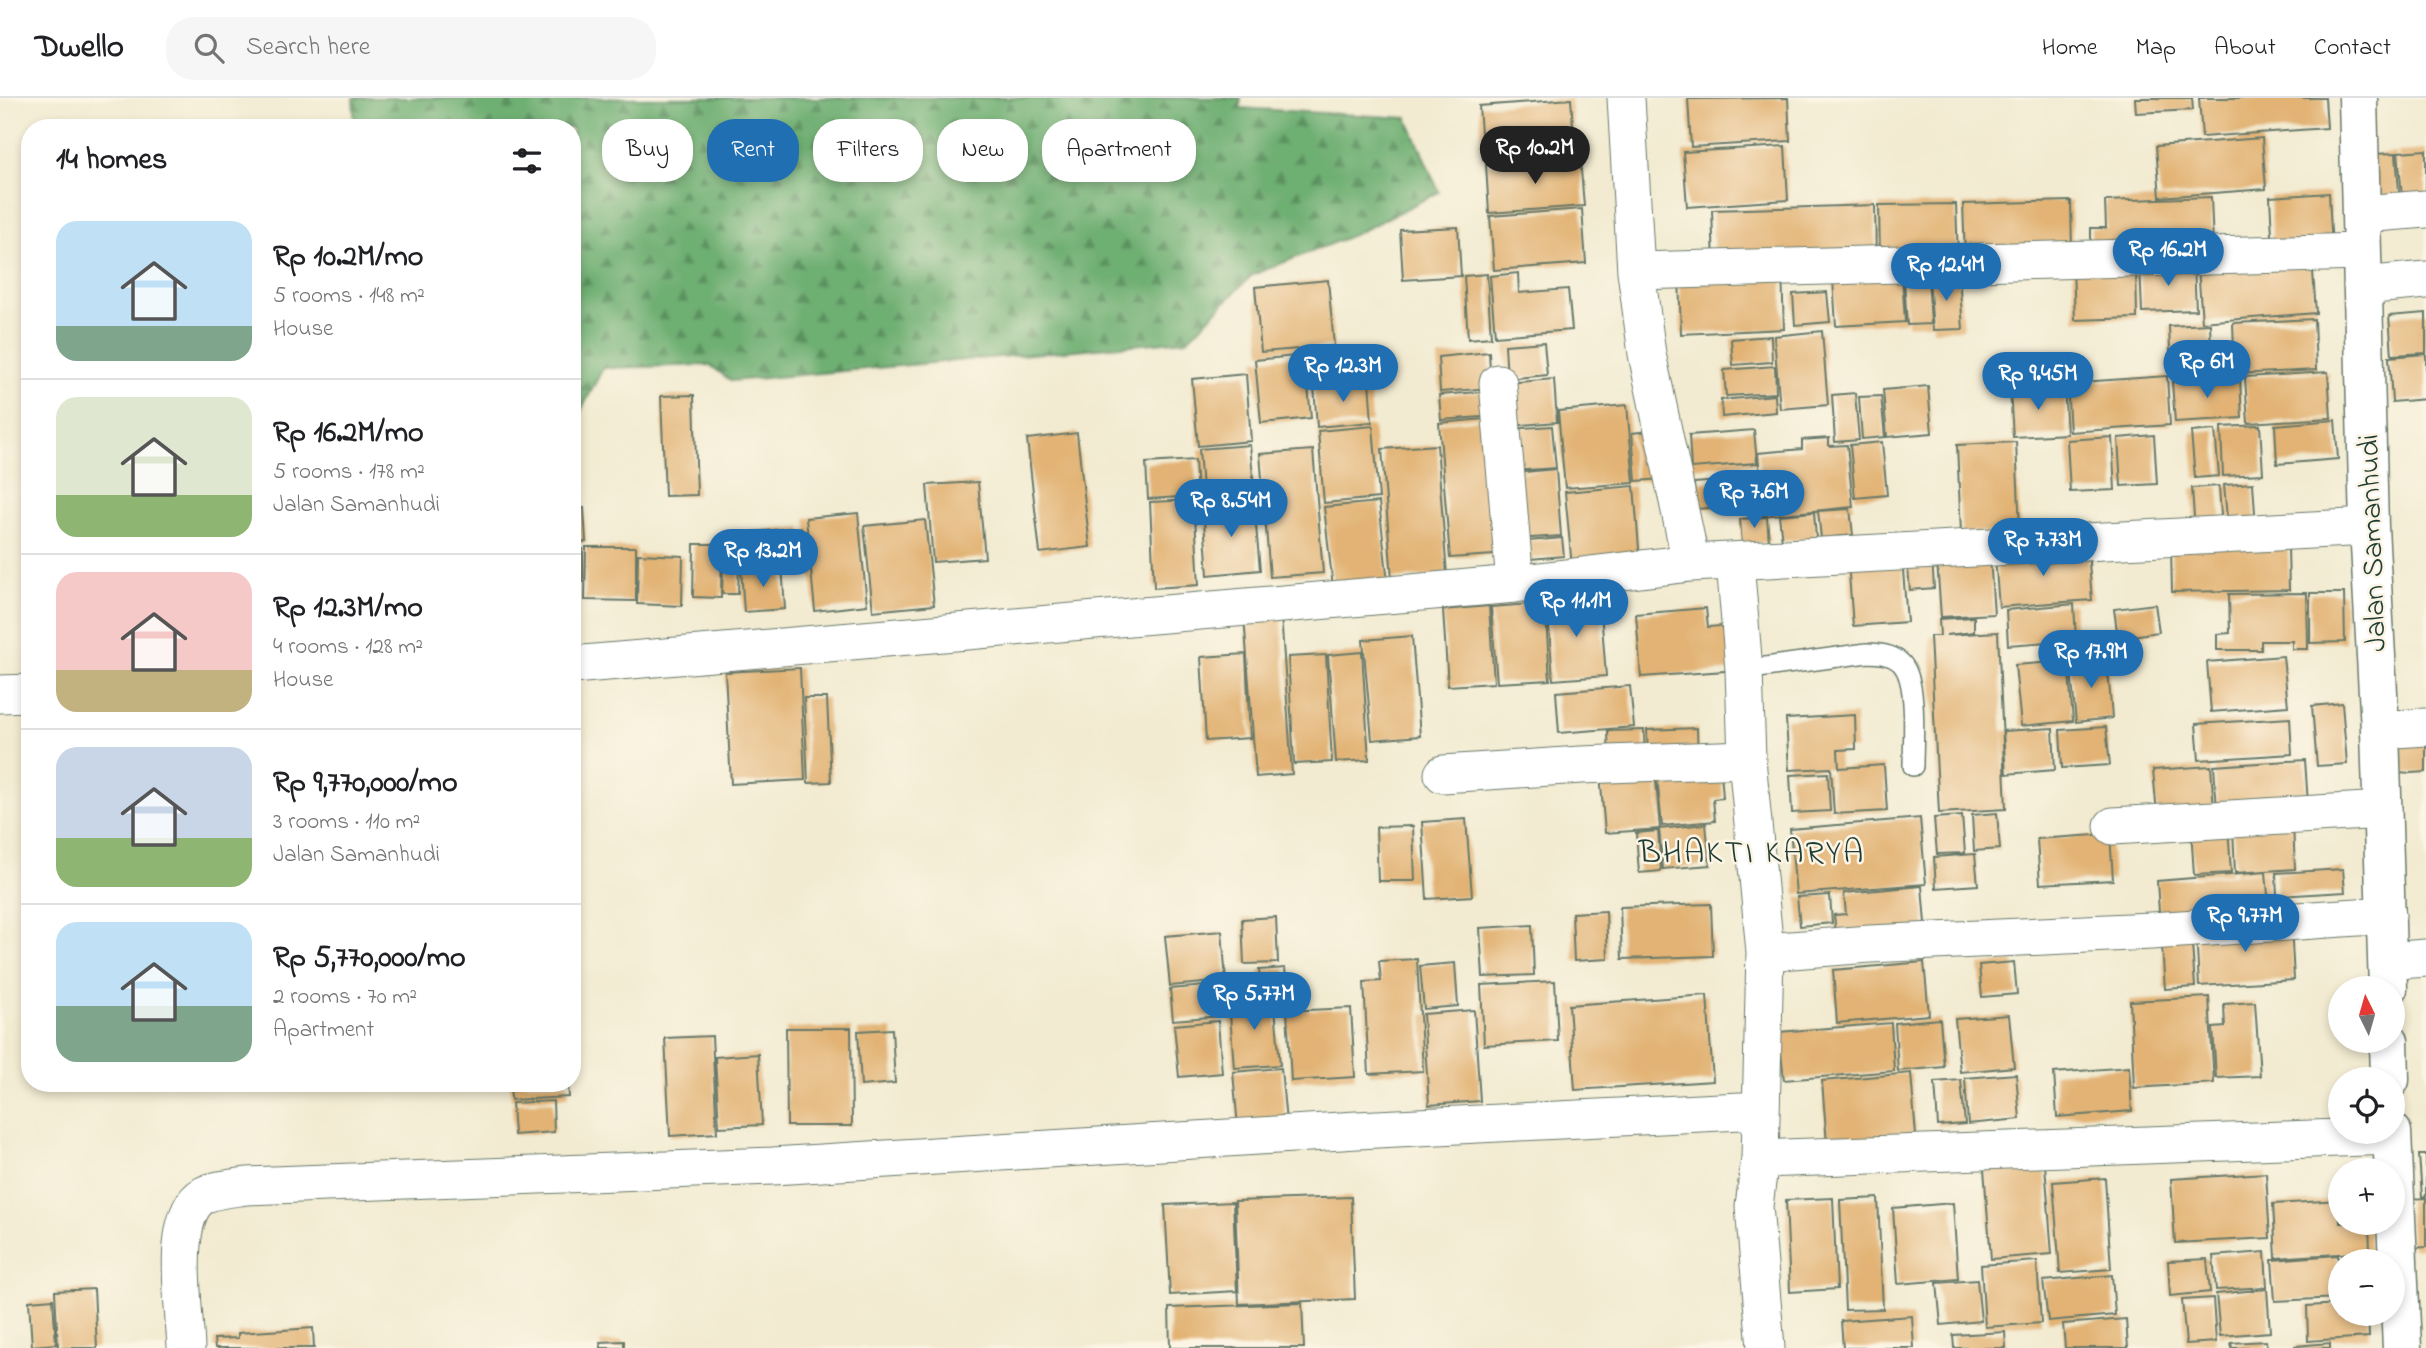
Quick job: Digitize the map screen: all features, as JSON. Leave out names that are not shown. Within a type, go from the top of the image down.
[{"type":"street","points":[[1626,98],[1636,271],[1647,354],[1691,563]]},
{"type":"street","name":"Jalan Samanhudi","points":[[2358,98],[2369,527],[2380,730],[2388,975]]},
{"type":"street","points":[[2362,214],[2426,209]]},
{"type":"street","points":[[1636,271],[2362,269],[2426,280]]},
{"type":"street","points":[[1498,383],[1515,584]]},
{"type":"street","points":[[581,664],[1515,584],[1691,563],[2369,527]]},
{"type":"street","points":[[1735,562],[1744,670],[1747,759],[1765,952],[1760,1159],[1754,1206],[1766,1348]]},
{"type":"street","points":[[0,694],[21,693]]},
{"type":"street","points":[[2380,730],[2426,727]]},
{"type":"street","points":[[1443,774],[1581,765],[1747,759]]},
{"type":"street","points":[[2113,826],[2383,810]]},
{"type":"street","points":[[1765,952],[2387,915]]},
{"type":"street","points":[[2388,975],[2426,958]]},
{"type":"street","points":[[186,1348],[181,1270],[182,1232],[188,1210],[203,1195],[225,1189],[773,1166],[1357,1130],[1761,1110]]},
{"type":"street","points":[[1760,1159],[2328,1137]]},
{"type":"street","points":[[2392,1144],[2402,1348]]},
{"type":"lane","points":[[1744,670],[1867,653],[1880,653],[1893,658],[1903,665],[1912,688],[1913,766]]},
{"type":"green space","points":[[353,98],[1241,98],[1240,108],[1407,118],[1439,192],[1353,235],[1252,275],[1187,340],[731,381],[710,365],[603,368],[581,411],[581,119],[354,119]]},
{"type":"building","points":[[1788,98],[1790,141],[1691,147],[1688,99]]},
{"type":"building","points":[[2135,98],[2192,98],[2193,110],[2136,113]]},
{"type":"building","points":[[2199,98],[2325,98],[2327,128],[2202,137]]},
{"type":"building","points":[[1571,99],[1575,152],[1483,159],[1479,106]]},
{"type":"building","points":[[2262,138],[2266,189],[2160,197],[2156,146]]},
{"type":"building","points":[[1785,146],[1788,200],[1687,207],[1683,152]]},
{"type":"building","points":[[2426,150],[2426,206],[2403,208],[2398,152]]},
{"type":"building","points":[[2396,153],[2400,205],[2377,207],[2373,154]]},
{"type":"building","points":[[1580,158],[1584,206],[1489,213],[1486,165]]},
{"type":"building","points":[[2329,193],[2332,250],[2273,254],[2270,197]]},
{"type":"building","points":[[2211,197],[2213,246],[2091,250],[2091,228],[2106,228],[2105,201]]},
{"type":"building","points":[[2071,201],[2072,254],[1965,257],[1963,204]]},
{"type":"building","points":[[1956,204],[1958,257],[1880,259],[1879,205]]},
{"type":"building","points":[[1875,205],[1876,259],[1714,263],[1712,210]]},
{"type":"building","points":[[1582,209],[1586,263],[1494,270],[1490,216]]},
{"type":"building","points":[[1458,227],[1461,276],[1403,280],[1400,230]]},
{"type":"building","points":[[2312,258],[2316,313],[2202,322],[2198,267]]},
{"type":"building","points":[[2194,265],[2196,310],[2142,312],[2140,266]]},
{"type":"building","points":[[2136,267],[2137,318],[2075,320],[2073,268]]},
{"type":"building","points":[[1782,271],[1784,329],[1681,334],[1679,276]]},
{"type":"building","points":[[1518,273],[1519,293],[1568,289],[1572,330],[1495,336],[1490,276]]},
{"type":"building","points":[[1487,274],[1491,337],[1468,339],[1464,276]]},
{"type":"building","points":[[1902,275],[1905,322],[1836,326],[1833,279]]},
{"type":"building","points":[[1959,276],[1963,329],[1933,330],[1929,278]]},
{"type":"building","points":[[1928,277],[1931,324],[1907,325],[1904,279]]},
{"type":"building","points":[[1328,280],[1334,346],[1261,352],[1255,287]]},
{"type":"building","points":[[1827,292],[1830,322],[1795,325],[1793,294]]},
{"type":"building","points":[[2426,313],[2426,353],[2392,355],[2389,316]]},
{"type":"building","points":[[2314,319],[2316,370],[2235,374],[2233,323]]},
{"type":"building","points":[[2210,324],[2212,373],[2171,375],[2169,326]]},
{"type":"building","points":[[1822,331],[1828,405],[1780,409],[1774,336]]},
{"type":"building","points":[[1771,336],[1772,362],[1733,365],[1731,339]]},
{"type":"building","points":[[1544,342],[1547,375],[1507,379],[1505,345]]},
{"type":"building","points":[[1489,352],[1491,388],[1440,392],[1438,357]]},
{"type":"building","points":[[2426,354],[2426,399],[2392,402],[2389,357]]},
{"type":"building","points":[[1305,355],[1311,418],[1261,423],[1255,360]]},
{"type":"building","points":[[1775,366],[1776,393],[1726,396],[1724,370]]},
{"type":"building","points":[[2328,372],[2331,418],[2248,423],[2245,377]]},
{"type":"building","points":[[1246,374],[1251,441],[1198,446],[1192,379]]},
{"type":"building","points":[[2167,376],[2170,425],[2070,432],[2067,383]]},
{"type":"building","points":[[2240,378],[2242,418],[2175,422],[2172,382]]},
{"type":"building","points":[[1554,379],[1557,422],[1509,426],[1506,383]]},
{"type":"building","points":[[1369,381],[1372,422],[1317,427],[1314,386]]},
{"type":"building","points":[[1928,386],[1932,433],[1887,437],[1883,390]]},
{"type":"building","points":[[2064,386],[2067,434],[2013,437],[2010,389]]},
{"type":"building","points":[[1493,391],[1495,416],[1441,420],[1439,395]]},
{"type":"building","points":[[1855,393],[1859,440],[1835,442],[1832,395]]},
{"type":"building","points":[[694,395],[697,495],[665,496],[661,396]]},
{"type":"building","points":[[1775,395],[1776,412],[1722,417],[1721,400]]},
{"type":"building","points":[[1881,396],[1885,437],[1862,439],[1859,397]]},
{"type":"building","points":[[1627,405],[1634,483],[1565,488],[1558,411]]},
{"type":"building","points":[[1497,418],[1509,554],[1450,558],[1439,423]]},
{"type":"building","points":[[2335,420],[2338,459],[2277,464],[2275,425]]},
{"type":"building","points":[[2260,425],[2263,474],[2223,476],[2221,427]]},
{"type":"building","points":[[1373,426],[1379,498],[1324,503],[1318,431]]},
{"type":"building","points":[[1552,426],[1556,468],[1512,471],[1508,429]]},
{"type":"building","points":[[1659,430],[1663,479],[1636,481],[1632,433]]},
{"type":"building","points":[[1754,430],[1757,463],[1691,468],[1689,435]]},
{"type":"building","points":[[2215,430],[2219,476],[2195,478],[2191,432]]},
{"type":"building","points":[[1077,433],[1090,547],[1040,553],[1027,439]]},
{"type":"building","points":[[2154,435],[2157,484],[2121,486],[2118,438]]},
{"type":"building","points":[[2112,437],[2115,490],[2070,492],[2067,440]]},
{"type":"building","points":[[1829,438],[1829,446],[1847,445],[1853,507],[1763,516],[1758,453],[1802,449],[1802,440]]},
{"type":"building","points":[[1882,442],[1887,495],[1855,498],[1850,445]]},
{"type":"building","points":[[2016,442],[2020,530],[1961,533],[1957,445]]},
{"type":"building","points":[[1250,445],[1255,499],[1203,503],[1199,449]]},
{"type":"building","points":[[1437,445],[1447,575],[1392,579],[1382,449]]},
{"type":"building","points":[[1313,450],[1323,573],[1270,577],[1260,454]]},
{"type":"building","points":[[1195,460],[1197,496],[1148,499],[1146,463]]},
{"type":"building","points":[[1556,469],[1561,536],[1517,539],[1512,473]]},
{"type":"building","points":[[1757,478],[1760,507],[1728,510],[1726,481]]},
{"type":"building","points":[[1720,481],[1722,507],[1696,509],[1694,483]]},
{"type":"building","points":[[978,482],[985,558],[933,562],[927,485]]},
{"type":"building","points":[[2253,483],[2256,528],[2228,529],[2224,485]]},
{"type":"building","points":[[1634,486],[1640,561],[1572,567],[1565,492]]},
{"type":"building","points":[[2219,486],[2222,529],[2195,531],[2192,488]]},
{"type":"building","points":[[1194,500],[1199,585],[1154,588],[1150,502]]},
{"type":"building","points":[[1379,502],[1388,583],[1333,588],[1324,507]]},
{"type":"building","points":[[1254,504],[1260,570],[1208,575],[1203,507]]},
{"type":"building","points":[[581,508],[584,508],[586,542],[581,542]]},
{"type":"building","points":[[1850,509],[1853,535],[1821,538],[1818,511]]},
{"type":"building","points":[[1814,512],[1816,538],[1782,541],[1779,515]]},
{"type":"building","points":[[858,513],[867,605],[815,611],[806,518]]},
{"type":"building","points":[[1767,517],[1769,542],[1742,544],[1740,519]]},
{"type":"building","points":[[925,520],[934,605],[873,611],[864,526]]},
{"type":"building","points":[[801,527],[804,558],[757,563],[753,532]]},
{"type":"building","points":[[1562,538],[1564,556],[1519,560],[1517,542]]},
{"type":"building","points":[[694,544],[722,544],[721,598],[693,597]]},
{"type":"building","points":[[2288,546],[2289,590],[2172,592],[2171,548]]},
{"type":"building","points":[[586,547],[636,547],[636,601],[585,600]]},
{"type":"building","points":[[581,549],[583,549],[581,582]]},
{"type":"building","points":[[2088,550],[2092,600],[1999,607],[1995,557]]},
{"type":"building","points":[[638,554],[683,556],[682,606],[637,604]]},
{"type":"building","points":[[1932,556],[1934,588],[1910,590],[1907,558]]},
{"type":"building","points":[[1902,557],[1907,622],[1853,626],[1848,561]]},
{"type":"building","points":[[1990,557],[1994,614],[1941,617],[1937,561]]},
{"type":"building","points":[[723,564],[739,564],[738,594],[722,594]]},
{"type":"building","points":[[782,565],[785,609],[744,612],[741,568]]},
{"type":"building","points":[[2307,593],[2308,649],[2292,649],[2292,641],[2261,641],[2261,650],[2217,650],[2217,634],[2230,633],[2229,594]]},
{"type":"building","points":[[2310,593],[2344,593],[2345,642],[2310,643]]},
{"type":"building","points":[[1600,599],[1606,676],[1553,680],[1547,602]]},
{"type":"building","points":[[1545,603],[1550,680],[1497,683],[1491,607]]},
{"type":"building","points":[[2074,604],[2076,640],[2008,645],[2006,610]]},
{"type":"building","points":[[2155,604],[2159,632],[2118,638],[2114,609]]},
{"type":"building","points":[[1489,606],[1494,683],[1448,686],[1443,610]]},
{"type":"building","points":[[1706,608],[1708,627],[1736,625],[1739,670],[1641,677],[1636,614]]},
{"type":"building","points":[[1281,614],[1292,774],[1256,777],[1244,616]]},
{"type":"building","points":[[1974,617],[1974,632],[1946,635],[1998,632],[2006,809],[1939,813],[1930,636],[1940,636],[1939,619]]},
{"type":"building","points":[[1412,636],[1420,736],[1372,740],[1363,640]]},
{"type":"building","points":[[1362,652],[1369,760],[1336,762],[1328,655]]},
{"type":"building","points":[[1246,654],[1250,738],[1206,741],[1201,657]]},
{"type":"building","points":[[1326,655],[1332,762],[1294,764],[1288,657]]},
{"type":"building","points":[[2283,656],[2288,706],[2211,712],[2207,662]]},
{"type":"building","points":[[2107,658],[2112,718],[2076,722],[2070,661]]},
{"type":"building","points":[[2068,661],[2073,721],[2021,726],[2015,665]]},
{"type":"building","points":[[800,668],[805,780],[731,784],[725,672]]},
{"type":"building","points":[[1630,686],[1634,727],[1559,733],[1556,692]]},
{"type":"building","points":[[804,698],[827,698],[831,782],[808,783]]},
{"type":"building","points":[[2342,703],[2347,764],[2317,766],[2312,706]]},
{"type":"building","points":[[1855,715],[1856,749],[1838,750],[1839,768],[1884,765],[1887,811],[1834,814],[1831,768],[1789,770],[1786,719]]},
{"type":"building","points":[[2290,718],[2292,754],[2199,760],[2196,724]]},
{"type":"building","points":[[2106,727],[2110,765],[2062,768],[2060,730]]},
{"type":"building","points":[[1697,728],[1698,759],[1648,760],[1647,730]]},
{"type":"building","points":[[2053,728],[2055,770],[2006,774],[2003,731]]},
{"type":"building","points":[[1644,730],[1645,760],[1609,761],[1608,731]]},
{"type":"building","points":[[2426,741],[2426,772],[2394,774],[2391,743]]},
{"type":"building","points":[[2305,760],[2308,804],[2217,810],[2214,766]]},
{"type":"building","points":[[2211,766],[2214,810],[2157,814],[2153,770]]},
{"type":"building","points":[[1655,768],[1660,829],[1605,833],[1600,773]]},
{"type":"building","points":[[1721,771],[1723,798],[1713,799],[1715,821],[1662,826],[1657,777]]},
{"type":"building","points":[[1828,773],[1830,811],[1792,813],[1790,775]]},
{"type":"building","points":[[1997,813],[2000,849],[1974,851],[1972,815]]},
{"type":"building","points":[[1962,816],[1965,853],[1937,854],[1934,818]]},
{"type":"building","points":[[1920,818],[1926,884],[1796,894],[1790,829]]},
{"type":"building","points":[[1466,819],[1472,896],[1427,899],[1422,822]]},
{"type":"building","points":[[2293,823],[2295,869],[2235,873],[2233,827]]},
{"type":"building","points":[[1706,824],[1710,865],[1663,869],[1659,829]]},
{"type":"building","points":[[1413,826],[1415,881],[1378,881],[1376,827]]},
{"type":"building","points":[[2228,826],[2231,873],[2194,875],[2191,829]]},
{"type":"building","points":[[1658,831],[1661,871],[1639,873],[1636,833]]},
{"type":"building","points":[[2110,834],[2113,880],[2040,884],[2037,839]]},
{"type":"building","points":[[1975,854],[1978,885],[1936,888],[1934,857]]},
{"type":"building","points":[[2343,869],[2345,892],[2277,896],[2276,873]]},
{"type":"building","points":[[2266,872],[2270,919],[2160,928],[2157,881]]},
{"type":"building","points":[[1922,886],[1926,936],[1837,943],[1834,915],[1846,914],[1844,893]]},
{"type":"building","points":[[1830,895],[1832,923],[1800,926],[1797,897]]},
{"type":"building","points":[[1711,904],[1713,956],[1622,959],[1620,907]]},
{"type":"building","points":[[1606,911],[1608,959],[1574,961],[1572,913]]},
{"type":"building","points":[[1276,917],[1278,963],[1244,964],[1242,919]]},
{"type":"building","points":[[2291,923],[2294,980],[2199,986],[2196,929]]},
{"type":"building","points":[[1532,925],[1534,975],[1483,977],[1480,928]]},
{"type":"building","points":[[2191,930],[2195,987],[2165,989],[2161,932]]},
{"type":"building","points":[[1222,931],[1226,981],[1170,986],[1165,936]]},
{"type":"building","points":[[1417,959],[1423,1071],[1369,1074],[1364,982],[1381,981],[1379,961]]},
{"type":"building","points":[[1924,962],[1929,1015],[1837,1023],[1833,970]]},
{"type":"building","points":[[2014,962],[2017,994],[1982,997],[1979,965]]},
{"type":"building","points":[[1455,963],[1458,1006],[1424,1009],[1420,966]]},
{"type":"building","points":[[1285,968],[1287,990],[1261,992],[1259,970]]},
{"type":"building","points":[[1555,981],[1558,1041],[1484,1045],[1481,985]]},
{"type":"building","points":[[1218,985],[1221,1016],[1173,1020],[1170,989]]},
{"type":"building","points":[[1707,995],[1713,1081],[1575,1090],[1569,1005]]},
{"type":"building","points":[[1274,996],[1280,1065],[1234,1068],[1229,1000]]},
{"type":"building","points":[[2209,997],[2214,1083],[2134,1088],[2130,1001]]},
{"type":"building","points":[[2255,1002],[2260,1076],[2216,1078],[2213,1028],[2225,1027],[2224,1004]]},
{"type":"building","points":[[1351,1008],[1355,1077],[1291,1081],[1287,1011]]},
{"type":"building","points":[[1474,1010],[1480,1101],[1429,1105],[1423,1014]]},
{"type":"building","points":[[2009,1015],[2014,1067],[1960,1072],[1955,1019]]},
{"type":"building","points":[[1940,1019],[1944,1067],[1898,1071],[1895,1023]]},
{"type":"building","points":[[1218,1021],[1222,1073],[1179,1077],[1174,1025]]},
{"type":"building","points":[[1891,1023],[1894,1071],[1784,1080],[1779,1032]]},
{"type":"building","points":[[786,1028],[851,1028],[852,1126],[787,1126]]},
{"type":"building","points":[[892,1029],[895,1083],[861,1086],[858,1031]]},
{"type":"building","points":[[712,1036],[717,1133],[670,1136],[665,1038]]},
{"type":"building","points":[[758,1054],[762,1125],[719,1127],[715,1057]]},
{"type":"building","points":[[2129,1067],[2132,1111],[2057,1117],[2054,1073]]},
{"type":"building","points":[[1281,1068],[1286,1122],[1238,1127],[1233,1072]]},
{"type":"building","points":[[1911,1073],[1916,1136],[1827,1144],[1822,1081]]},
{"type":"building","points":[[2016,1074],[2020,1119],[1968,1124],[1965,1078]]},
{"type":"building","points":[[1961,1080],[1965,1124],[1938,1126],[1935,1082]]},
{"type":"building","points":[[511,1092],[569,1092],[569,1097],[511,1100]]},
{"type":"building","points":[[553,1101],[554,1132],[514,1135],[512,1103]]},
{"type":"building","points":[[2044,1152],[2052,1254],[1991,1259],[1983,1156]]},
{"type":"building","points":[[2419,1155],[2426,1155],[2426,1196],[2422,1197]]},
{"type":"building","points":[[2266,1173],[2270,1238],[2175,1243],[2171,1179]]},
{"type":"building","points":[[2105,1178],[2111,1269],[2060,1273],[2053,1182]]},
{"type":"building","points":[[1351,1197],[1355,1299],[1239,1304],[1235,1201]]},
{"type":"building","points":[[1833,1198],[1837,1289],[1790,1292],[1786,1200]]},
{"type":"building","points":[[1878,1198],[1883,1309],[1845,1310],[1840,1200]]},
{"type":"building","points":[[2426,1198],[2426,1247],[2412,1248],[2408,1199]]},
{"type":"building","points":[[2328,1201],[2328,1235],[2369,1235],[2370,1249],[2328,1249],[2328,1255],[2276,1258],[2273,1204]]},
{"type":"building","points":[[1233,1202],[1237,1291],[1170,1295],[1165,1205]]},
{"type":"building","points":[[1953,1203],[1958,1279],[1898,1284],[1893,1208]]},
{"type":"building","points":[[2265,1252],[2267,1287],[2216,1290],[2213,1256]]},
{"type":"building","points":[[2328,1256],[2328,1299],[2275,1301],[2272,1260]]},
{"type":"building","points":[[2207,1259],[2210,1292],[2170,1296],[2168,1261]]},
{"type":"building","points":[[2037,1261],[2041,1323],[1985,1327],[1981,1265]]},
{"type":"building","points":[[2112,1275],[2115,1315],[2048,1321],[2043,1281]]},
{"type":"building","points":[[1977,1280],[1981,1321],[1941,1325],[1937,1283]]},
{"type":"building","points":[[94,1289],[97,1348],[58,1348],[55,1291]]},
{"type":"building","points":[[2267,1289],[2270,1332],[2220,1336],[2216,1294]]},
{"type":"building","points":[[2213,1298],[2216,1342],[2186,1344],[2182,1300]]},
{"type":"building","points":[[53,1299],[56,1344],[32,1346],[29,1301]]},
{"type":"building","points":[[1302,1303],[1304,1348],[1170,1348],[1169,1308]]},
{"type":"building","points":[[2328,1305],[2328,1326],[2369,1326],[2369,1337],[2308,1341],[2307,1306]]},
{"type":"building","points":[[1912,1316],[1914,1348],[1843,1348],[1841,1321]]},
{"type":"building","points":[[2126,1319],[2128,1348],[2065,1348],[2063,1324]]},
{"type":"building","points":[[313,1328],[314,1348],[215,1348],[214,1339],[238,1338],[238,1333]]},
{"type":"building","points":[[2005,1332],[2006,1348],[1954,1348],[1953,1335]]},
{"type":"building","points":[[624,1341],[624,1348],[601,1348],[600,1342]]},
{"type":"building","points":[[2266,1341],[2267,1348],[2232,1348],[2231,1343]]},
{"type":"building","points":[[2330,1343],[2330,1348],[2295,1348],[2295,1346]]},
{"type":"district","name":"BHAKTI KARYA","points":[[1752,850]]}]
